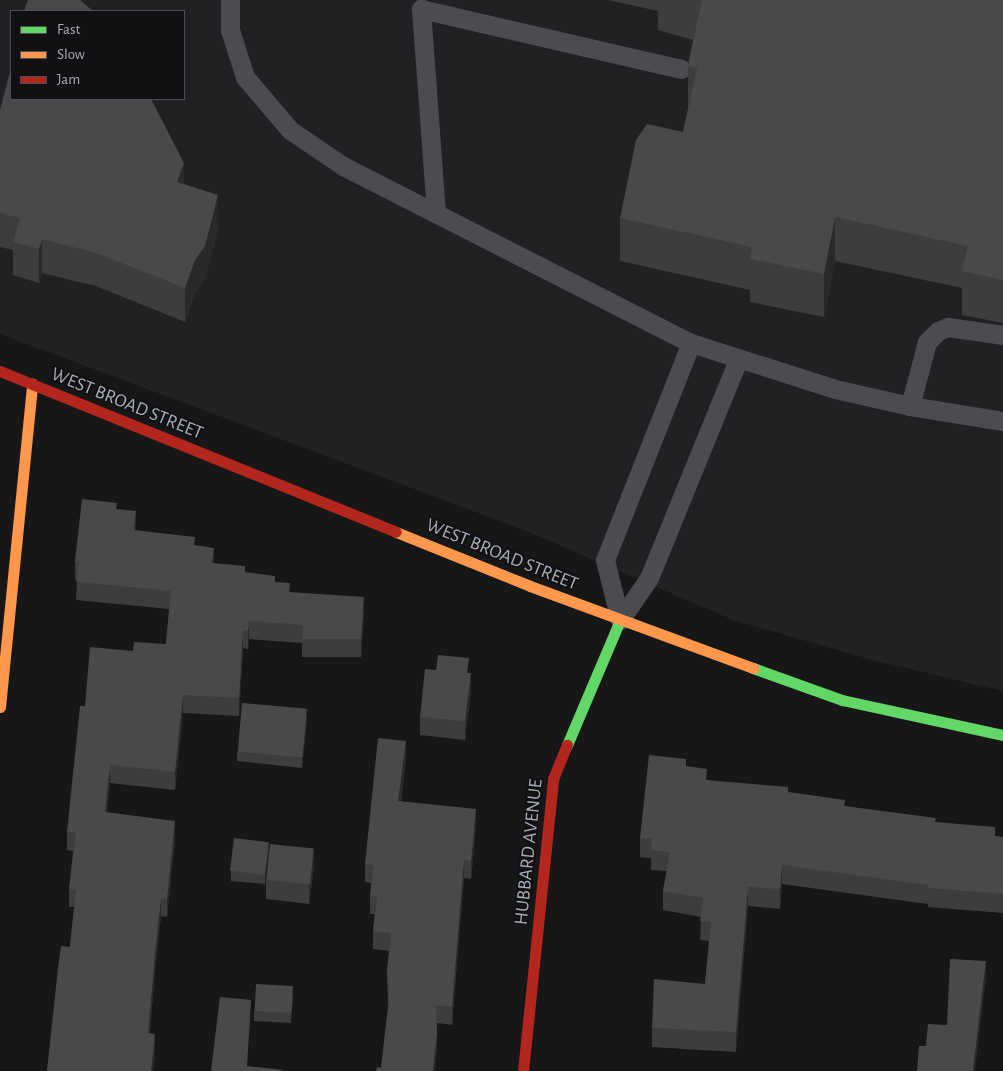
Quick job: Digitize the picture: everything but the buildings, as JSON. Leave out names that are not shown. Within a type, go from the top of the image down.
[{"type":"main road","name":"WEST BROAD STREET","points":[[0,371],[620,620],[842,700],[1003,735]]},
{"type":"main road","points":[[0,707],[32,384]]},
{"type":"main road","name":"HUBBARD AVENUE","points":[[523,1071],[553,779],[620,620]]},
{"type":"lane","points":[[230,0],[230,30],[245,77],[276,118],[328,157],[691,343],[738,360],[835,390],[910,406],[1003,421]]},
{"type":"lane","points":[[436,213],[421,9],[681,69]]},
{"type":"lane","points":[[910,406],[927,342],[938,332],[948,327],[1003,335]]},
{"type":"lane","points":[[620,620],[605,560],[691,343]]},
{"type":"lane","points":[[620,620],[649,578],[738,360]]},
{"type":"shaded area","points":[[0,0],[1003,0],[1003,691],[872,660],[733,620],[529,532],[0,334]]},
{"type":"traffic: fast","points":[[567,745],[620,620]]},
{"type":"traffic: fast","points":[[753,668],[842,700],[1003,735]]},
{"type":"traffic: slow","points":[[0,707],[32,384]]},
{"type":"traffic: slow","points":[[396,532],[530,586],[753,668]]},
{"type":"traffic: jam","points":[[0,371],[396,532]]},
{"type":"traffic: jam","points":[[523,1071],[553,779],[567,745]]}]
